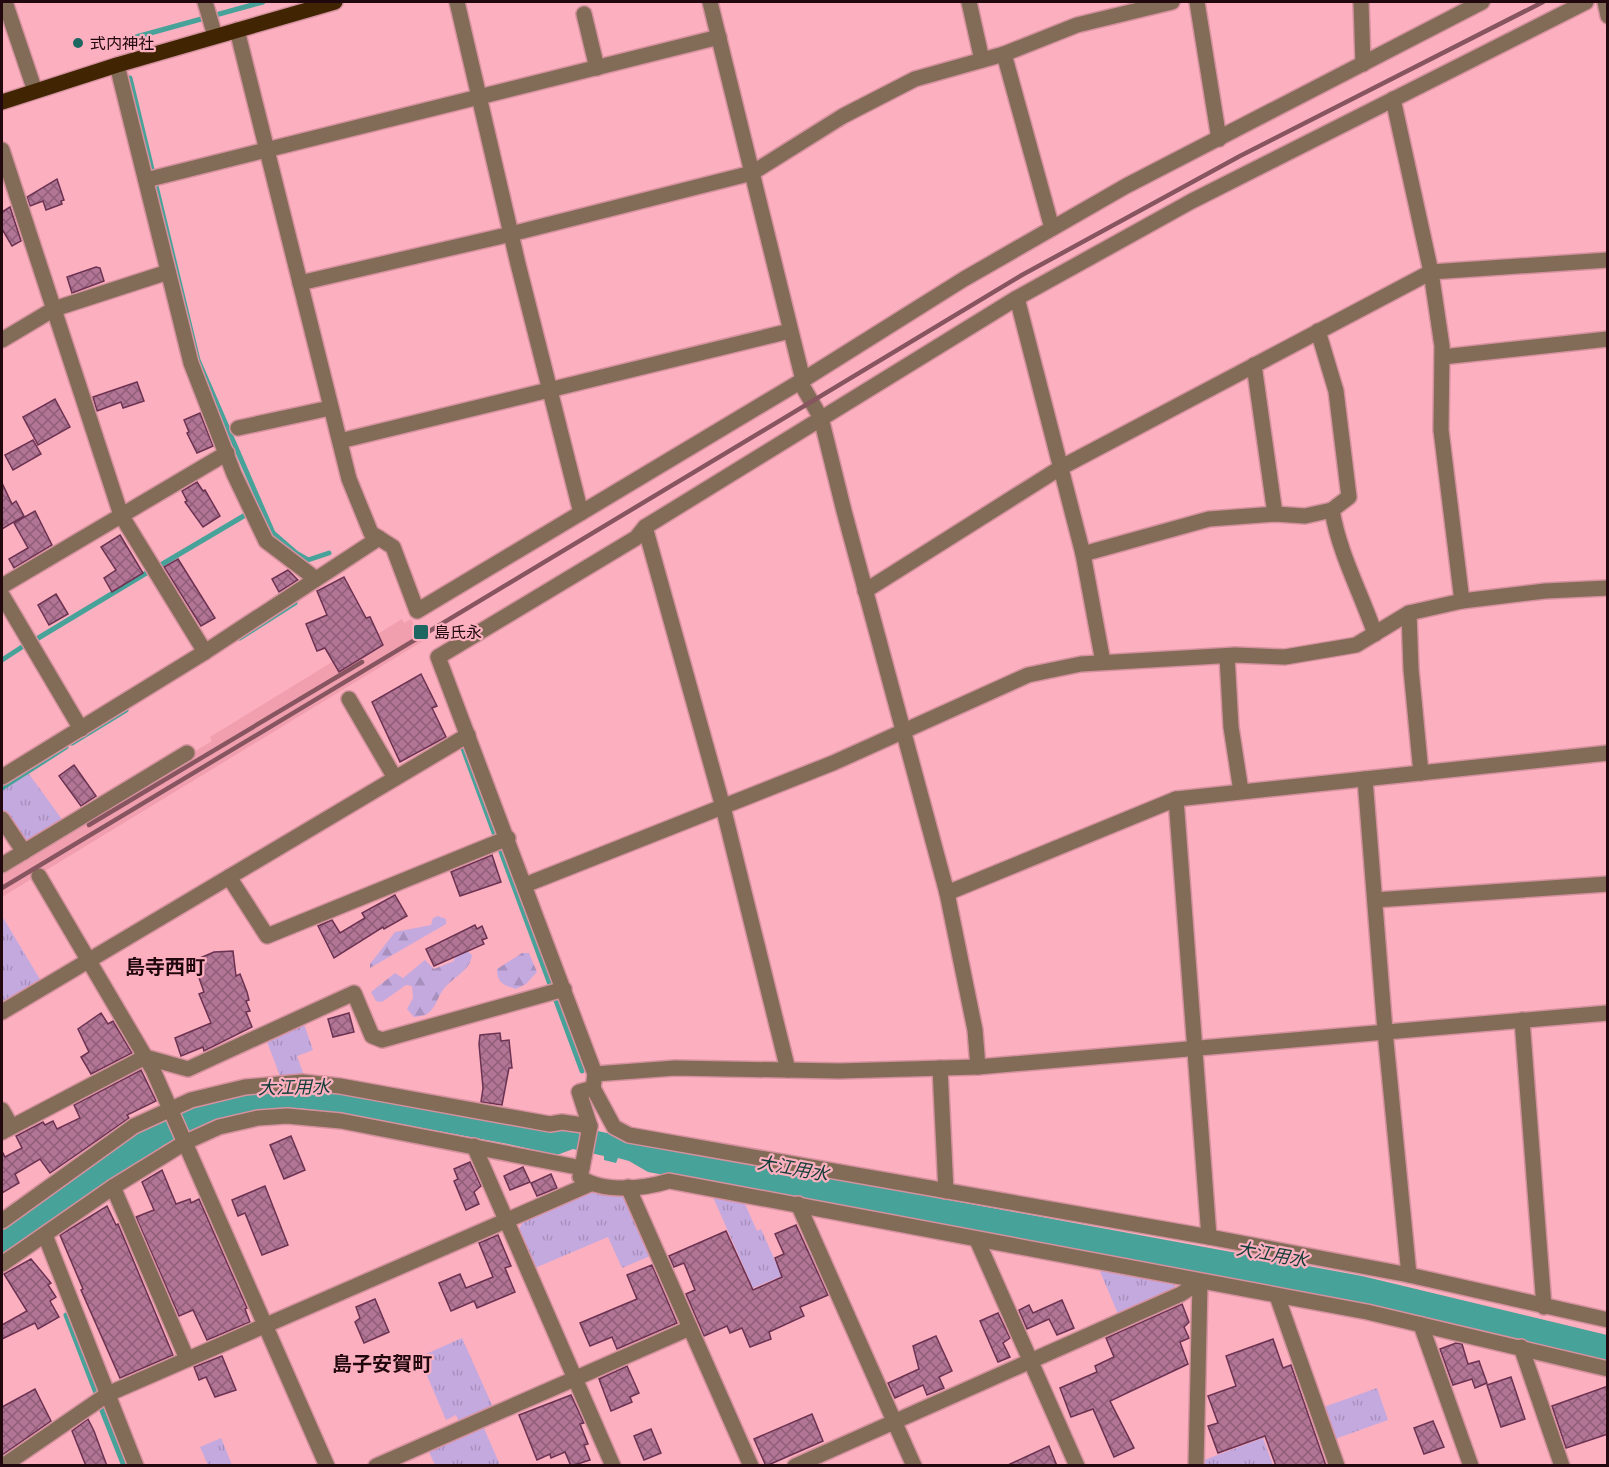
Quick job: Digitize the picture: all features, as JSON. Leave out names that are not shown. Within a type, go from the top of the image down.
[{"type":"main road","points":[[2,102],[117,65],[209,18],[237,30],[335,2]]},
{"type":"street","points":[[5,2],[35,91]]},
{"type":"street","points":[[457,2],[511,234],[581,513]]},
{"type":"street","points":[[710,2],[801,381],[821,418],[865,591],[947,893],[975,1030],[978,1067]]},
{"type":"street","points":[[969,2],[982,60]]},
{"type":"street","points":[[300,283],[511,234],[752,172],[843,116],[915,79],[1004,54],[1077,25],[1172,2]]},
{"type":"street","points":[[1197,2],[1219,138]]},
{"type":"street","points":[[1361,2],[1363,64]]},
{"type":"street","points":[[237,30],[349,479],[371,532],[393,547],[417,611],[1052,228],[1126,186],[1482,2]]},
{"type":"street","points":[[1586,2],[1192,201],[1017,298],[645,527],[636,538],[438,657],[468,735],[500,841],[525,885],[556,991],[614,1127],[629,1135],[1209,1237],[1409,1275],[1608,1320]]},
{"type":"street","points":[[1605,2],[1608,16]]},
{"type":"street","points":[[584,14],[597,68]]},
{"type":"street","points":[[152,179],[267,148],[719,38]]},
{"type":"street","points":[[1004,54],[1052,228]]},
{"type":"street","points":[[117,65],[152,179],[168,272],[191,363],[266,541],[316,579]]},
{"type":"street","points":[[1393,99],[1431,272],[1442,357],[1441,430],[1462,601]]},
{"type":"street","points":[[2,150],[121,515],[205,652]]},
{"type":"street","points":[[2,196],[15,188]]},
{"type":"street","points":[[865,591],[1060,468],[1431,272],[1608,260]]},
{"type":"street","points":[[2,340],[54,309],[168,272]]},
{"type":"street","points":[[1017,298],[1083,554],[1103,662]]},
{"type":"street","points":[[340,441],[790,331]]},
{"type":"street","points":[[1083,554],[1209,519],[1275,514],[1305,516],[1332,510],[1349,497],[1336,391],[1318,331]]},
{"type":"street","points":[[1442,357],[1608,339]]},
{"type":"street","points":[[1254,365],[1275,514]]},
{"type":"street","points":[[238,428],[330,408]]},
{"type":"street","points":[[2,586],[227,453]]},
{"type":"street","points":[[1332,510],[1336,537],[1362,596],[1374,634]]},
{"type":"street","points":[[645,527],[723,807],[788,1070]]},
{"type":"street","points":[[2,777],[205,652],[379,538]]},
{"type":"street","points":[[525,885],[833,763],[1028,675],[1103,662],[1227,656],[1285,657],[1356,645],[1410,613],[1462,601],[1545,591],[1608,588]]},
{"type":"street","points":[[2,595],[81,729]]},
{"type":"street","points":[[1410,613],[1411,669],[1421,772]]},
{"type":"street","points":[[1227,656],[1231,727],[1240,791]]},
{"type":"street","points":[[349,699],[395,778]]},
{"type":"street","points":[[2,1012],[468,735]]},
{"type":"street","points":[[2,865],[187,753]]},
{"type":"street","points":[[947,893],[1176,799],[1608,753]]},
{"type":"street","points":[[1365,779],[1385,1031],[1409,1275]]},
{"type":"street","points":[[1176,799],[1209,1237]]},
{"type":"street","points":[[2,819],[24,852]]},
{"type":"street","points":[[229,877],[267,936],[500,841]]},
{"type":"street","points":[[39,876],[145,1057],[171,1109],[327,1466]]},
{"type":"street","points":[[1375,900],[1608,884]]},
{"type":"street","points":[[2,1110],[6,1129],[145,1057],[188,1069],[354,993],[372,1036],[382,1040],[556,991]]},
{"type":"street","points":[[590,1184],[580,1177],[590,1126],[579,1092],[594,1081],[675,1068],[788,1070],[978,1067],[1608,1013]]},
{"type":"street","points":[[1522,1020],[1544,1307]]},
{"type":"street","points":[[940,1068],[946,1191]]},
{"type":"street","points":[[2,1221],[134,1126],[171,1109],[216,1093],[245,1087],[302,1082],[340,1086],[550,1124],[562,1122],[590,1126]]},
{"type":"street","points":[[2,1264],[184,1139],[219,1127],[258,1118],[287,1116],[341,1121],[474,1146],[583,1163]]},
{"type":"street","points":[[474,1146],[613,1466]]},
{"type":"street","points":[[3,1466],[108,1394],[590,1184],[648,1188],[669,1181],[798,1204],[1421,1325],[1608,1369]]},
{"type":"street","points":[[113,1187],[187,1359]]},
{"type":"street","points":[[628,1187],[751,1466]]},
{"type":"street","points":[[798,1204],[914,1466]]},
{"type":"street","points":[[45,1235],[136,1466]]},
{"type":"street","points":[[977,1240],[1077,1466]]},
{"type":"street","points":[[795,1466],[1181,1294],[1200,1282]]},
{"type":"street","points":[[1196,1466],[1200,1282]]},
{"type":"street","points":[[1277,1296],[1338,1466]]},
{"type":"street","points":[[1421,1325],[1471,1466]]},
{"type":"street","points":[[376,1466],[690,1328]]},
{"type":"street","points":[[1521,1347],[1562,1466]]},
{"type":"shaded area","points":[[402,619],[404,623],[411,619],[423,641],[2,897],[2,868],[212,741],[210,737]]},
{"type":"green space","points":[[29,774],[64,822],[27,846],[2,813],[2,790]]},
{"type":"green space","points":[[2,916],[41,981],[2,1005]]},
{"type":"green space","points":[[438,916],[446,919],[446,924],[370,968],[370,964],[395,932],[431,925],[433,918]]},
{"type":"green space","points":[[467,951],[472,955],[468,966],[447,985],[426,1015],[414,1017],[407,1009],[413,998],[412,986],[406,985],[382,1002],[376,1001],[371,992],[395,973],[403,978],[425,960],[434,969],[454,961],[456,952]]},
{"type":"green space","points":[[522,953],[529,953],[537,972],[526,984],[516,989],[502,983],[497,969]]},
{"type":"green space","points":[[303,1021],[313,1050],[297,1056],[305,1078],[281,1079],[266,1039]]},
{"type":"green space","points":[[598,1189],[624,1194],[650,1256],[622,1268],[608,1237],[535,1268],[519,1230],[523,1221]]},
{"type":"green space","points":[[713,1197],[745,1204],[757,1231],[761,1229],[776,1263],[810,1248],[816,1262],[753,1288]]},
{"type":"green space","points":[[1099,1269],[1175,1283],[1175,1290],[1118,1314]]},
{"type":"green space","points":[[462,1338],[493,1407],[459,1422],[456,1415],[446,1420],[419,1357]]},
{"type":"green space","points":[[1377,1388],[1388,1420],[1335,1439],[1324,1407]]},
{"type":"green space","points":[[483,1426],[500,1465],[435,1465],[428,1450]]},
{"type":"green space","points":[[221,1438],[232,1465],[208,1465],[200,1447]]},
{"type":"green space","points":[[1263,1438],[1273,1465],[1204,1465],[1204,1460]]},
{"type":"water","points":[[297,1087],[593,1130],[737,1161],[1362,1276],[1607,1335],[1607,1362],[1369,1305],[648,1172],[629,1161],[618,1158],[616,1163],[604,1160],[604,1156],[573,1149],[557,1155],[342,1113],[297,1108],[268,1109],[212,1122],[164,1145],[2,1255],[2,1225],[135,1134],[217,1096]]},
{"type":"building","points":[[57,179],[64,200],[61,201],[62,204],[46,210],[43,201],[30,206],[27,197]]},
{"type":"building","points":[[10,207],[21,241],[12,246],[2,229],[2,212]]},
{"type":"building","points":[[96,267],[100,268],[104,281],[72,293],[67,277]]},
{"type":"building","points":[[137,382],[144,401],[123,408],[121,402],[97,411],[93,397]]},
{"type":"building","points":[[55,399],[70,427],[38,445],[23,417]]},
{"type":"building","points":[[200,413],[213,446],[197,453],[187,433],[189,432],[184,420]]},
{"type":"building","points":[[33,440],[41,454],[13,470],[5,455]]},
{"type":"building","points":[[197,482],[203,491],[205,490],[220,516],[203,527],[185,502],[187,501],[182,491]]},
{"type":"building","points":[[2,483],[12,504],[16,501],[24,516],[2,529]]},
{"type":"building","points":[[35,511],[52,545],[14,568],[9,559],[28,548],[14,523]]},
{"type":"building","points":[[120,535],[143,573],[112,592],[104,578],[116,570],[101,547]]},
{"type":"building","points":[[178,559],[215,618],[201,626],[164,567]]},
{"type":"building","points":[[288,570],[298,580],[279,592],[272,579]]},
{"type":"building","points":[[344,577],[366,618],[370,617],[383,645],[339,672],[325,648],[317,651],[306,624],[327,615],[317,591]]},
{"type":"building","points":[[56,594],[68,614],[49,625],[38,605]]},
{"type":"building","points":[[421,674],[437,706],[432,708],[446,737],[400,762],[372,702]]},
{"type":"building","points":[[74,765],[96,796],[81,806],[59,776]]},
{"type":"building","points":[[492,855],[501,882],[460,896],[451,872]]},
{"type":"building","points":[[395,895],[407,916],[384,929],[383,927],[334,958],[318,926],[332,920],[340,933],[365,918],[362,913]]},
{"type":"building","points":[[475,925],[477,929],[482,926],[487,938],[482,940],[484,944],[434,966],[426,949]]},
{"type":"building","points":[[233,951],[236,976],[240,974],[249,1000],[246,1001],[250,1011],[246,1012],[252,1027],[204,1051],[203,1047],[181,1056],[175,1038],[211,1023],[199,994],[204,992],[193,961],[214,952]]},
{"type":"building","points":[[101,1013],[108,1024],[113,1021],[132,1053],[91,1074],[81,1057],[89,1052],[78,1029]]},
{"type":"building","points":[[349,1013],[354,1032],[333,1037],[328,1019]]},
{"type":"building","points":[[500,1033],[501,1041],[509,1040],[512,1068],[509,1068],[502,1105],[481,1102],[483,1088],[479,1044],[480,1035]]},
{"type":"building","points":[[141,1070],[156,1101],[127,1115],[129,1118],[50,1173],[40,1159],[15,1174],[19,1183],[2,1193],[2,1151],[5,1157],[22,1148],[16,1136],[43,1122],[45,1125],[53,1121],[57,1129],[80,1118],[74,1105]]},
{"type":"building","points":[[291,1136],[305,1170],[284,1179],[270,1145]]},
{"type":"building","points":[[470,1162],[481,1186],[474,1192],[479,1204],[466,1210],[454,1181],[458,1179],[454,1169]]},
{"type":"building","points":[[523,1167],[530,1182],[510,1190],[504,1176]]},
{"type":"building","points":[[162,1170],[176,1204],[190,1199],[191,1203],[199,1199],[247,1308],[245,1309],[250,1322],[207,1340],[193,1310],[179,1316],[136,1217],[154,1210],[142,1182]]},
{"type":"building","points":[[551,1174],[557,1188],[537,1196],[531,1183]]},
{"type":"building","points":[[265,1186],[288,1245],[262,1255],[245,1213],[238,1216],[232,1200]]},
{"type":"building","points":[[107,1206],[116,1225],[118,1224],[173,1355],[120,1378],[81,1290],[83,1289],[60,1235]]},
{"type":"building","points":[[796,1225],[828,1295],[800,1307],[804,1316],[769,1332],[771,1339],[750,1347],[742,1328],[730,1333],[727,1326],[704,1336],[686,1294],[695,1290],[684,1263],[674,1267],[669,1256],[726,1231],[753,1290],[782,1277],[775,1258],[784,1254],[775,1234]]},
{"type":"building","points":[[498,1235],[511,1266],[505,1268],[515,1292],[477,1308],[474,1301],[451,1311],[439,1283],[460,1274],[466,1288],[493,1277],[479,1243]]},
{"type":"building","points":[[31,1259],[51,1283],[48,1285],[56,1297],[50,1301],[59,1317],[38,1329],[35,1323],[2,1339],[2,1325],[27,1311],[4,1274]]},
{"type":"building","points":[[652,1265],[677,1323],[617,1349],[612,1337],[590,1346],[580,1323],[637,1299],[627,1275]]},
{"type":"building","points":[[375,1299],[389,1332],[364,1343],[355,1322],[360,1318],[356,1307]]},
{"type":"building","points":[[1062,1300],[1074,1328],[1057,1335],[1049,1319],[1027,1329],[1019,1310],[1029,1305],[1033,1313]]},
{"type":"building","points":[[1182,1304],[1189,1322],[1184,1327],[1189,1338],[1180,1342],[1188,1364],[1110,1401],[1134,1448],[1114,1457],[1093,1409],[1071,1417],[1060,1388],[1097,1372],[1095,1366],[1114,1357],[1106,1338]]},
{"type":"building","points":[[998,1313],[1010,1338],[1003,1343],[1010,1357],[998,1362],[980,1321]]},
{"type":"building","points":[[936,1336],[952,1371],[939,1377],[944,1388],[927,1395],[923,1385],[895,1398],[888,1383],[919,1369],[913,1346]]},
{"type":"building","points":[[1273,1339],[1283,1368],[1291,1365],[1326,1466],[1276,1466],[1265,1436],[1218,1453],[1208,1426],[1218,1423],[1208,1396],[1236,1386],[1226,1356]]},
{"type":"building","points":[[1456,1343],[1462,1344],[1468,1364],[1479,1361],[1487,1383],[1475,1388],[1472,1379],[1453,1385],[1440,1349]]},
{"type":"building","points":[[222,1356],[236,1390],[215,1397],[206,1377],[199,1380],[194,1367]]},
{"type":"building","points":[[627,1366],[639,1393],[630,1397],[632,1402],[611,1411],[599,1379]]},
{"type":"building","points":[[1511,1377],[1525,1419],[1501,1427],[1487,1385]]},
{"type":"building","points":[[1608,1386],[1608,1434],[1566,1448],[1552,1406]]},
{"type":"building","points":[[35,1389],[51,1421],[2,1455],[2,1407]]},
{"type":"building","points":[[571,1395],[584,1423],[580,1424],[588,1444],[584,1445],[590,1460],[571,1466],[565,1452],[551,1458],[550,1454],[537,1460],[519,1415]]},
{"type":"building","points":[[812,1414],[823,1441],[766,1466],[754,1439]]},
{"type":"building","points":[[88,1419],[107,1466],[86,1466],[72,1431]]},
{"type":"building","points":[[1433,1421],[1444,1447],[1424,1454],[1414,1428]]},
{"type":"building","points":[[651,1429],[661,1453],[644,1460],[634,1436]]},
{"type":"building","points":[[1049,1446],[1057,1466],[1006,1466]]},
{"type":"waterway","points":[[132,45],[136,37],[263,2]]},
{"type":"waterway","points":[[130,78],[198,360],[273,533],[308,560],[329,553]]},
{"type":"waterway","points":[[159,566],[247,514]]},
{"type":"waterway","points":[[35,640],[148,572]]},
{"type":"waterway","points":[[240,638],[295,603]]},
{"type":"waterway","points":[[2,660],[22,647]]},
{"type":"waterway","points":[[72,743],[126,710]]},
{"type":"waterway","points":[[462,746],[582,1071]]},
{"type":"waterway","points":[[2,788],[66,747]]},
{"type":"waterway","points":[[66,1315],[96,1393]]},
{"type":"waterway","points":[[101,1408],[124,1466]]},
{"type":"railway","points":[[2,888],[1022,275],[1240,156],[1543,2]]},
{"type":"railway","points":[[89,825],[362,662]]},
{"type":"place","name":"式内神社","points":[[78,43]]},
{"type":"place","name":"島氏永","points":[[421,632]]},
{"type":"district","name":"島寺西町","points":[[165,966]]},
{"type":"district","name":"島子安賀町","points":[[382,1363]]},
{"type":"water label","name":"大江用水","points":[[294,1087]]},
{"type":"water label","name":"大江用水","points":[[793,1168]]},
{"type":"water label","name":"大江用水","points":[[1272,1254]]}]
